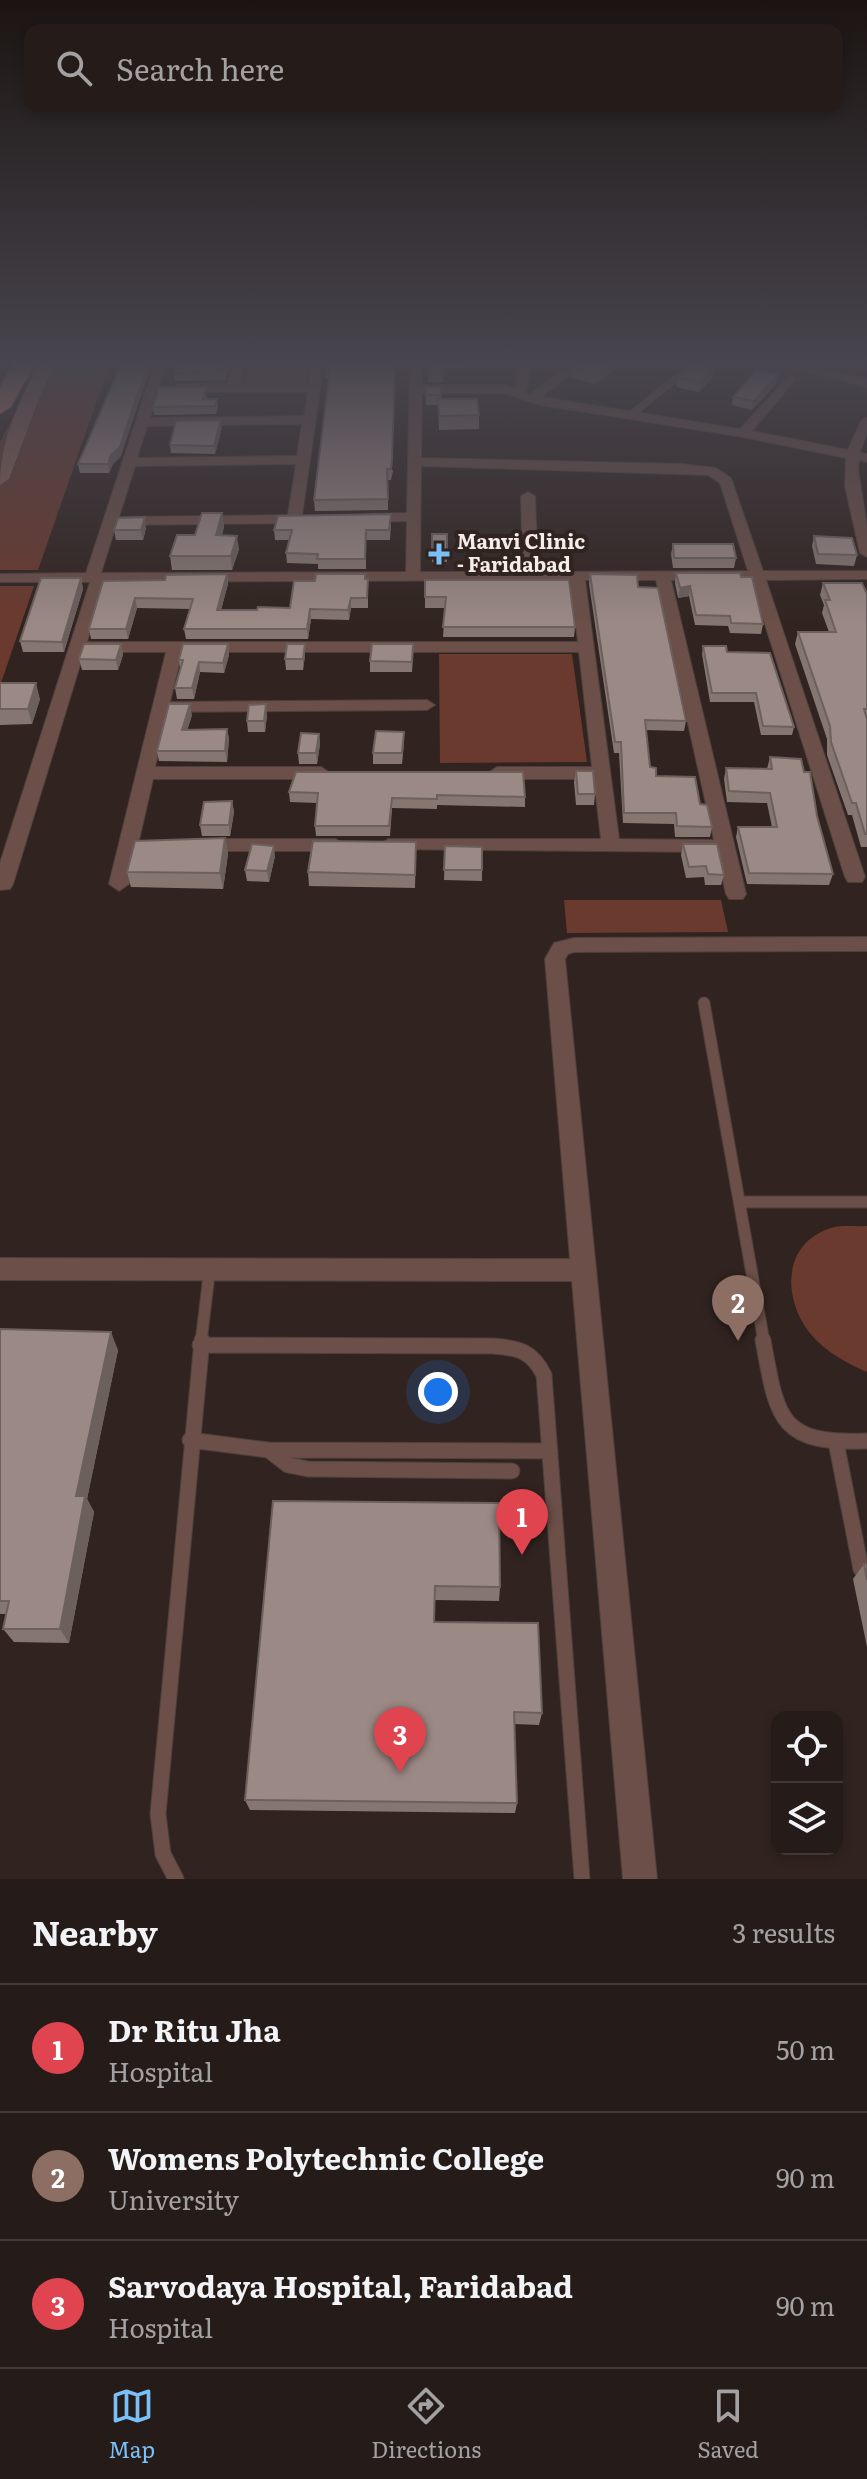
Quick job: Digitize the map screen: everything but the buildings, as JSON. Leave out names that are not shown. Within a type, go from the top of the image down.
[{"type":"street","points":[[0,479],[11,451]]},
{"type":"street","points":[[3,884],[77,647],[110,521],[133,451]]},
{"type":"street","points":[[294,519],[304,451]]},
{"type":"street","points":[[413,576],[415,451]]},
{"type":"street","points":[[831,451],[867,458]]},
{"type":"street","points":[[853,451],[850,485],[867,553]]},
{"type":"street","points":[[129,462],[303,460]]},
{"type":"street","points":[[415,462],[682,468],[711,471],[726,481],[855,877]]},
{"type":"street","points":[[528,496],[531,576]]},
{"type":"street","points":[[347,518],[414,517]]},
{"type":"street","points":[[110,521],[321,518]]},
{"type":"street","points":[[577,575],[611,846]]},
{"type":"street","points":[[662,575],[736,894]]},
{"type":"street","points":[[0,578],[867,575]]},
{"type":"street","points":[[77,647],[586,647]]},
{"type":"street","points":[[119,884],[136,845],[145,773],[175,647]]},
{"type":"street","points":[[161,707],[427,705]]},
{"type":"street","points":[[145,773],[334,773]]},
{"type":"street","points":[[476,773],[602,773]]},
{"type":"street","points":[[175,845],[725,846]]},
{"type":"street","points":[[640,1879],[555,959],[561,948],[574,945],[867,944]]},
{"type":"street","points":[[0,1269],[584,1270]]},
{"type":"lane","points":[[704,1003],[775,1406],[802,1436],[823,1443],[867,1441]]},
{"type":"lane","points":[[739,1202],[867,1202]]},
{"type":"lane","points":[[176,1879],[163,1854],[158,1814],[190,1440],[210,1267]]},
{"type":"lane","points":[[200,1345],[348,1343],[522,1348],[535,1355],[544,1375],[582,1879]]},
{"type":"lane","points":[[190,1440],[268,1450],[550,1451]]},
{"type":"lane","points":[[836,1442],[861,1569]]},
{"type":"lane","points":[[268,1450],[288,1465],[308,1469],[512,1471]]},
{"type":"shaded area","points":[[0,451],[80,451],[38,570],[0,570]]},
{"type":"shaded area","points":[[0,586],[34,586],[0,686]]},
{"type":"shaded area","points":[[439,654],[572,654],[587,762],[440,763]]},
{"type":"shaded area","points":[[564,900],[721,900],[728,932],[567,933]]},
{"type":"shaded area","points":[[867,1226],[867,1372],[831,1352],[809,1332],[796,1308],[791,1279],[799,1252],[808,1241],[835,1227]]},
{"type":"place","name":"Manvi Clinic - Faridabad","points":[[439,554]]},
{"type":"place","name":"Womens Polytechnic College","points":[[738,1341]]},
{"type":"place","name":"Dr Ritu Jha","points":[[522,1555]]},
{"type":"place","name":"Sarvodaya Hospital, Faridabad","points":[[400,1773]]}]
